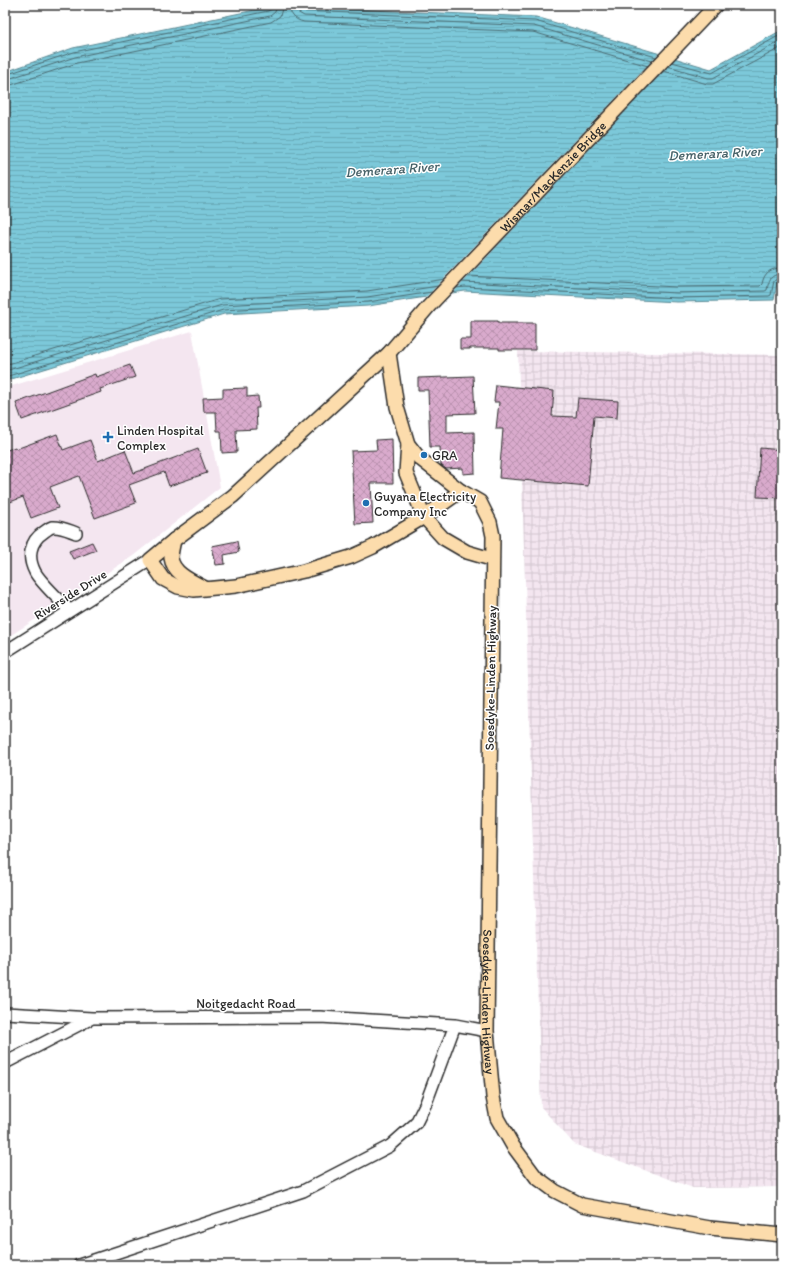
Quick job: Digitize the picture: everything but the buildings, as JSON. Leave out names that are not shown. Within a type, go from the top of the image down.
[{"type":"main road","name":"Wismar/MacKenzie Bridge","points":[[389,353],[429,306],[716,5]]},
{"type":"main road","name":"Soesdyke-Linden Highway","points":[[389,353],[397,407],[408,444],[406,473],[424,517],[443,538],[467,552],[492,559]]},
{"type":"main road","points":[[389,353],[233,496],[150,560],[164,579],[178,587],[194,590],[236,586],[304,571],[351,557],[373,547],[424,517],[461,491]]},
{"type":"main road","name":"Soesdyke-Linden Highway","points":[[408,444],[419,458],[461,491],[480,502],[490,522],[493,536],[487,1031],[493,1097],[497,1118],[513,1146],[536,1177],[555,1191],[582,1205],[710,1228],[782,1236]]},
{"type":"main road","points":[[174,540],[171,559],[175,567],[190,580],[206,589]]},
{"type":"street","points":[[70,611],[35,574],[30,562],[30,555],[32,545],[35,540],[50,527],[76,532]]},
{"type":"street","name":"Riverside Drive","points":[[5,652],[150,560]]},
{"type":"street","name":"Noitgedacht Road","points":[[5,1013],[92,1018],[320,1017],[455,1026],[487,1031]]},
{"type":"street","points":[[5,1062],[92,1018]]},
{"type":"street","points":[[78,1265],[303,1191],[390,1146],[416,1123],[426,1103],[455,1026]]},
{"type":"shaded area","name":"Linden Hospital Complex","points":[[192,331],[220,487],[133,556],[5,639],[5,388]]},
{"type":"shaded area","points":[[518,351],[782,355],[782,1187],[693,1188],[574,1144],[541,1107]]},
{"type":"water","name":"Demerara River","points":[[274,6],[536,17],[711,69],[782,30],[782,283],[777,283],[774,300],[677,302],[465,291],[368,306],[224,314],[5,381],[5,72],[73,48]]},
{"type":"pier","points":[[660,52],[677,57],[451,295],[424,299]]},
{"type":"place","name":"Linden Hospital Complex","points":[[108,437]]},
{"type":"place","name":"GRA","points":[[424,455]]},
{"type":"place","name":"Guyana Electricity Company Inc","points":[[366,503]]}]
